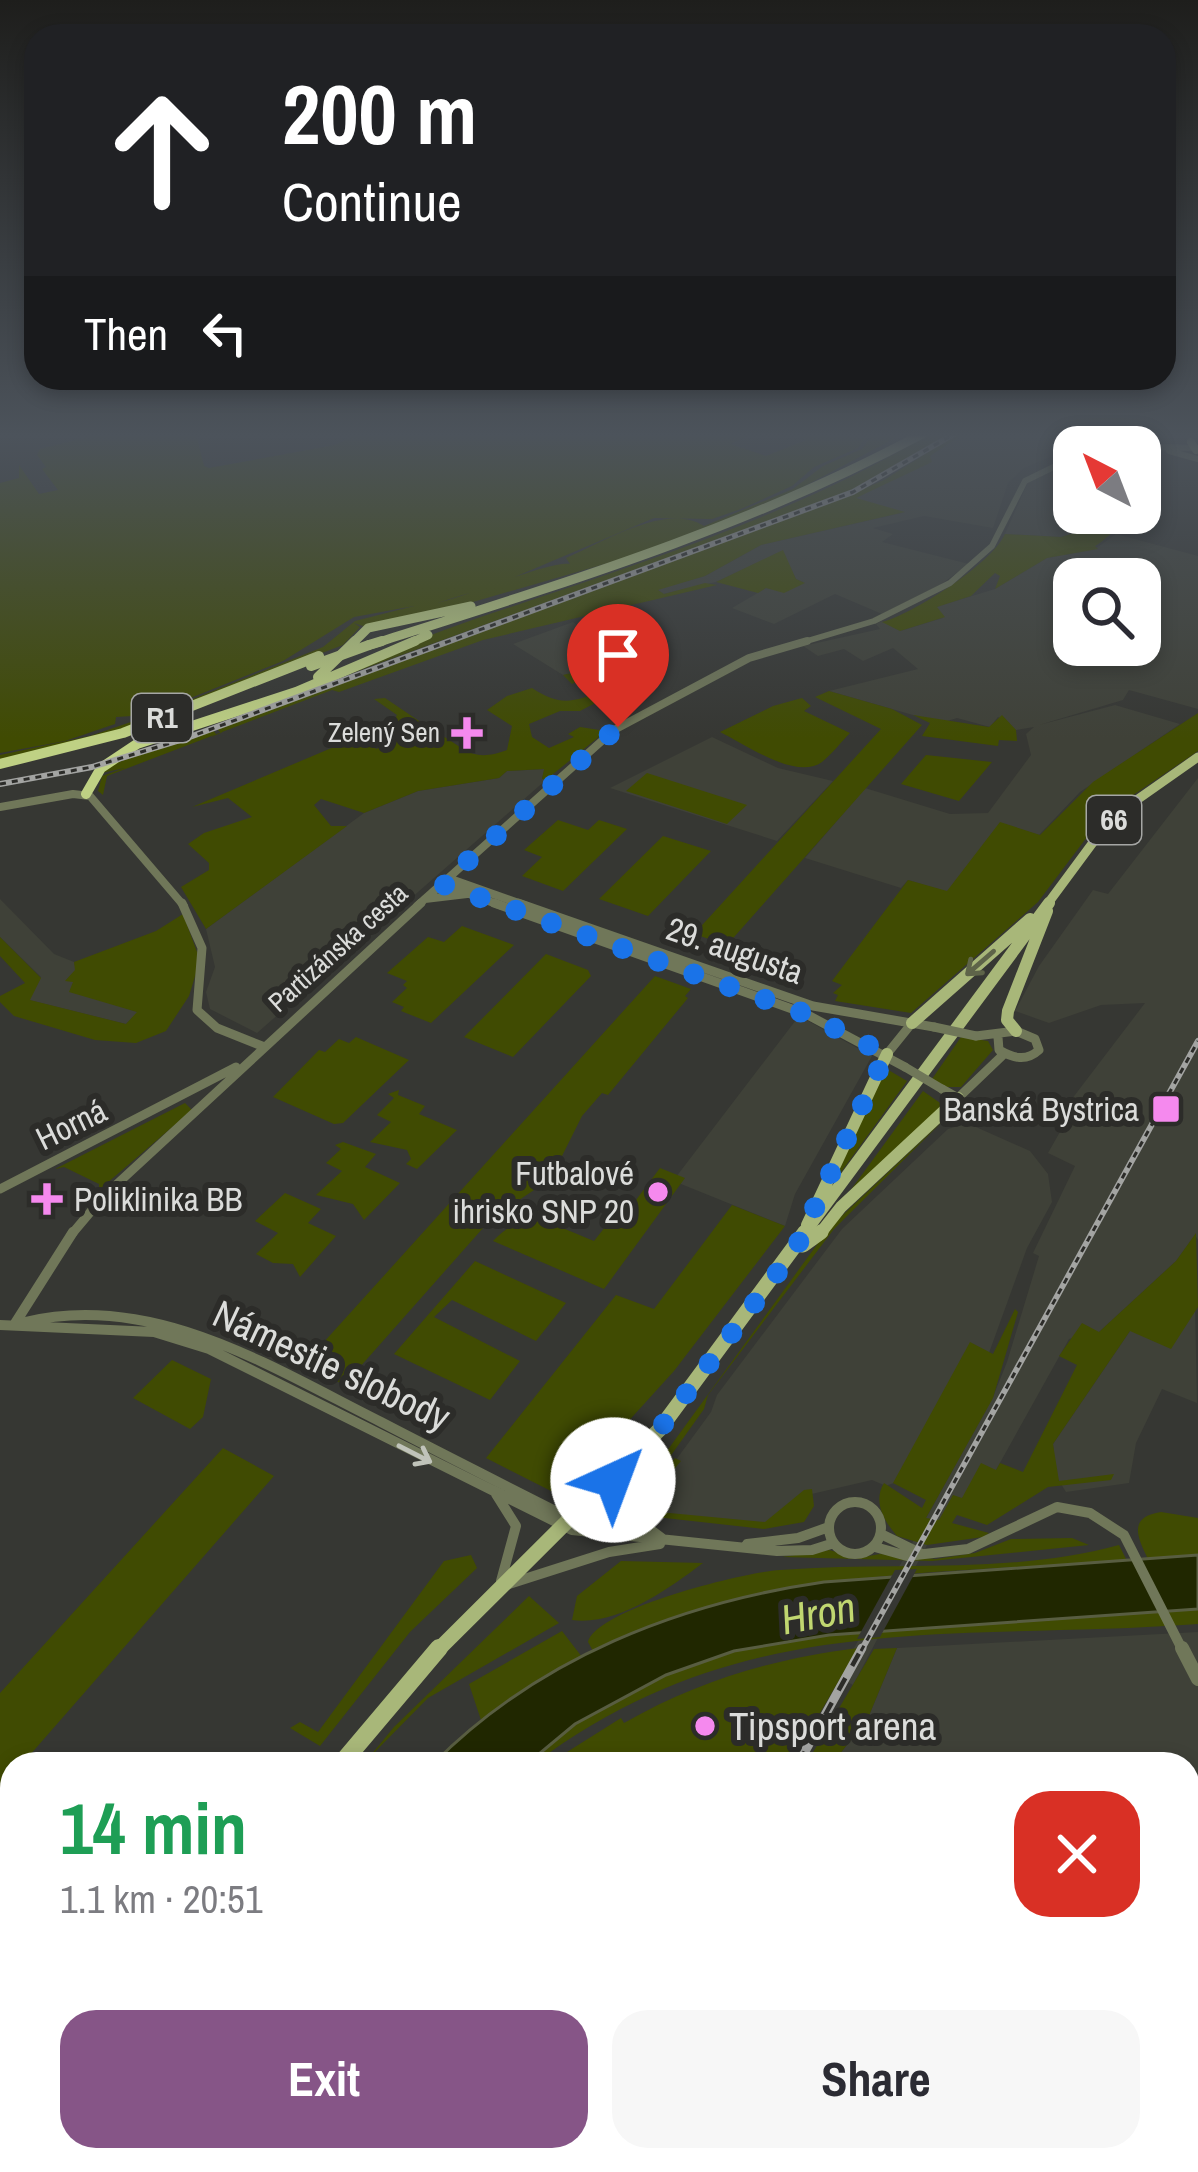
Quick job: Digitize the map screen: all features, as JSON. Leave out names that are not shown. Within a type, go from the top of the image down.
[{"type":"highway","name":"R1","points":[[0,767],[101,747],[315,661],[693,535]]},
{"type":"highway","name":"R1","points":[[373,641],[712,535]]},
{"type":"highway","points":[[86,794],[101,768],[137,744],[308,687],[510,602]]},
{"type":"highway","points":[[86,794],[96,769],[115,752],[304,685],[328,669],[368,628],[488,604]]},
{"type":"main road","name":"66","points":[[350,1752],[391,1696],[643,1449],[1108,825],[1145,792],[1198,758]]},
{"type":"main road","points":[[912,1023],[1049,902]]},
{"type":"main road","points":[[1016,1031],[1007,1020],[1008,1012],[1049,902]]},
{"type":"main road","points":[[796,1248],[886,1054]]},
{"type":"main road","points":[[796,1248],[818,1236],[841,1207],[958,1098]]},
{"type":"street","name":"Partizánska cesta","points":[[14,1325],[82,1220],[262,1046],[622,724],[749,658],[874,622],[958,578],[997,535]]},
{"type":"street","points":[[0,807],[86,794],[173,888],[191,917],[205,963],[193,1002],[197,1010],[214,1026],[262,1046]]},
{"type":"street","points":[[466,862],[474,891]]},
{"type":"street","name":"29. augusta","points":[[445,881],[813,1006],[976,1036],[998,1037],[1016,1031]]},
{"type":"street","name":"29. augusta","points":[[425,899],[474,891],[806,1014],[886,1054],[958,1098]]},
{"type":"street","points":[[886,1054],[912,1023]]},
{"type":"street","points":[[998,1037],[996,1046],[1004,1054],[1021,1059],[1038,1052],[1035,1039],[1016,1031]]},
{"type":"street","points":[[958,1098],[1004,1054]]},
{"type":"street","name":"Horná","points":[[0,1190],[246,1061]]},
{"type":"street","name":"Horná","points":[[166,1107],[219,1091]]},
{"type":"street","points":[[29,1300],[50,1316]]},
{"type":"street","name":"Námestie slobody","points":[[14,1325],[50,1316],[132,1318],[216,1339],[570,1522]]},
{"type":"street","points":[[0,1325],[14,1325]]},
{"type":"street","name":"Námestie slobody","points":[[14,1325],[154,1332],[209,1348],[496,1493],[570,1522]]},
{"type":"street","points":[[643,1449],[626,1494],[629,1508],[645,1528],[668,1541]]},
{"type":"street","points":[[496,1493],[516,1526],[498,1588]]},
{"type":"street","points":[[736,1545],[798,1538],[826,1528],[835,1508],[860,1504],[878,1516],[879,1541],[897,1555],[989,1543],[1057,1507],[1104,1520],[1131,1546],[1198,1679]]},
{"type":"street","points":[[570,1522],[605,1535],[797,1552],[834,1543]]},
{"type":"street","points":[[826,1528],[834,1543],[852,1552],[879,1541]]},
{"type":"street","points":[[498,1588],[580,1560],[668,1541]]},
{"type":"shaded area","points":[[803,535],[891,535],[882,542],[969,564],[940,585],[882,614],[835,594],[774,624],[732,608],[766,588],[778,590],[803,582],[796,579],[782,551],[716,582],[663,594],[657,589],[705,576],[761,545]]},
{"type":"shaded area","points":[[1114,535],[1198,556],[1198,709],[1129,690],[1123,700],[1039,725],[1115,705],[1180,724],[1080,792],[1039,835],[1000,823],[947,892],[908,880],[901,888],[805,858],[865,788],[950,814],[988,813],[1031,755],[1026,734],[1034,727],[1016,730],[998,717],[990,727],[957,718],[941,723],[829,691],[918,669],[893,648],[863,661],[844,649],[818,656],[803,646],[880,629],[876,624],[882,621],[900,631],[943,618],[936,607],[995,589],[1047,558],[1095,549]]},
{"type":"shaded area","points":[[573,622],[596,639],[622,632],[665,649],[627,673],[563,675],[513,644]]},
{"type":"shaded area","points":[[712,737],[778,768],[833,781],[777,841],[610,788]]},
{"type":"shaded area","points":[[545,769],[542,778],[547,779],[257,1033],[210,1009],[206,992],[215,967],[206,929],[364,813],[418,791],[499,778],[507,771]]},
{"type":"shaded area","points":[[1198,778],[1198,1240],[1195,1235],[1176,1261],[1098,1333],[1069,1339],[996,1470],[961,1499],[953,1496],[853,1685],[838,1677],[993,1397],[1007,1362],[1039,1256],[1033,1253],[1075,1166],[1048,1153],[1065,1123],[1062,1112],[1145,1003],[1101,1005],[1049,1023],[1015,1011],[1039,966],[1093,890],[1108,894]]},
{"type":"shaded area","points":[[0,899],[54,954],[74,962],[76,970],[66,980],[74,981],[70,991],[138,1012],[126,1024],[29,1000],[41,977],[0,937]]},
{"type":"shaded area","points":[[799,1016],[872,1056],[795,1194],[785,1226],[681,1184],[676,1177]]},
{"type":"shaded area","points":[[967,1123],[1030,1151],[1048,1174],[1052,1202],[1027,1248],[981,1375],[896,1482],[886,1486],[872,1480],[803,1496],[767,1525],[655,1514],[659,1483],[711,1412],[717,1395],[842,1229],[948,1129]]},
{"type":"shaded area","points":[[1195,1305],[1197,1403],[1162,1389],[1136,1443],[1129,1483],[1066,1492],[1056,1476],[1053,1444],[1130,1331]]},
{"type":"shaded area","points":[[1198,1632],[1198,1752],[841,1752],[868,1718],[897,1648]]},
{"type":"green space","points":[[0,535],[613,535],[511,578],[570,564],[566,558],[615,535],[687,535],[473,602],[363,626],[354,623],[360,627],[343,645],[113,733],[0,760],[0,755],[90,736],[163,711],[323,647],[355,621],[414,606],[354,617],[283,661],[148,715],[116,717],[115,724],[65,741],[0,753]]},
{"type":"green space","points":[[714,535],[730,535],[212,724],[442,631]]},
{"type":"green space","points":[[740,535],[803,535],[761,545],[705,576],[658,590],[664,594],[705,583],[717,585],[483,640],[339,692],[332,690],[221,733],[217,729]]},
{"type":"green space","points":[[1004,535],[1110,535],[1095,546],[1098,549],[1047,558],[995,589],[1000,576],[995,573],[971,596],[937,607],[945,617],[900,631],[882,622],[950,587]]},
{"type":"green space","points":[[783,550],[796,579],[805,583],[784,593],[766,588],[758,593],[716,582]]},
{"type":"green space","points":[[627,673],[622,689],[580,711],[560,711],[529,724],[532,737],[549,748],[574,737],[568,734],[580,727],[606,731],[547,779],[542,779],[544,769],[507,771],[499,778],[418,791],[364,813],[321,799],[314,805],[331,826],[347,826],[206,929],[181,887],[209,870],[209,863],[188,844],[204,833],[252,817],[228,798],[192,807],[393,722],[397,715],[374,699],[385,698],[428,727],[417,731],[410,727],[369,743],[376,749],[430,729],[466,751],[494,754],[507,750],[512,726],[487,710],[507,696],[532,688],[551,698],[575,700],[605,690],[607,684],[586,678],[572,684],[563,675]]},
{"type":"green space","points":[[829,691],[892,709],[922,725],[727,945],[694,934],[881,729],[815,697]]},
{"type":"green space","points":[[802,698],[811,706],[804,711],[850,733],[826,759],[811,767],[771,759],[720,732],[773,706]]},
{"type":"green space","points":[[1198,713],[1198,751],[1120,804],[1090,833],[1038,902],[911,1013],[835,1001],[838,995],[833,993],[842,985],[832,981],[908,880],[947,891],[1000,822],[1040,835],[1093,782]]},
{"type":"green space","points":[[913,715],[989,727],[1002,715],[1016,730],[1017,741],[999,740],[998,746],[922,736],[930,723]]},
{"type":"green space","points":[[213,730],[216,734],[107,776],[103,795],[98,791],[102,776],[125,768],[101,773],[107,766]]},
{"type":"green space","points":[[926,755],[992,762],[959,801],[901,784]]},
{"type":"green space","points":[[647,773],[747,805],[727,824],[626,791]]},
{"type":"green space","points":[[558,820],[588,830],[599,820],[627,829],[563,891],[522,876],[542,857],[524,850]]},
{"type":"green space","points":[[663,836],[711,851],[648,916],[599,899]]},
{"type":"green space","points":[[183,914],[200,960],[189,996],[166,1031],[136,1043],[95,1040],[14,1016],[0,1002],[0,996],[25,983],[0,956],[0,937],[41,978],[30,1000],[126,1024],[137,1012],[69,992],[73,982],[65,981],[75,970],[74,962],[156,931]]},
{"type":"green space","points":[[462,926],[514,945],[431,1023],[401,1011],[404,1007],[392,1002],[407,988],[403,985],[407,981],[387,973],[428,937],[444,942]]},
{"type":"green space","points":[[546,954],[588,970],[591,976],[513,1057],[464,1037]]},
{"type":"green space","points":[[655,976],[691,989],[688,998],[608,1095],[602,1093],[582,1116],[559,1162],[534,1190],[491,1219],[344,1385],[304,1364]]},
{"type":"green space","points":[[356,1037],[409,1060],[343,1123],[334,1124],[273,1097],[319,1050],[325,1052],[339,1039],[349,1043]]},
{"type":"green space","points":[[961,1037],[988,1041],[993,1050],[961,1087],[945,1087],[932,1079]]},
{"type":"green space","points":[[885,1068],[907,1081],[831,1186]]},
{"type":"green space","points":[[399,1090],[398,1095],[425,1106],[419,1114],[457,1130],[417,1169],[406,1164],[411,1159],[407,1150],[370,1142],[391,1122],[377,1115],[394,1098],[388,1094]]},
{"type":"green space","points":[[923,1091],[943,1105],[850,1191]]},
{"type":"green space","points":[[185,1103],[192,1110],[99,1190],[99,1184],[64,1167],[55,1169]]},
{"type":"green space","points":[[951,1113],[834,1229],[708,1395],[704,1409],[652,1482],[646,1511],[655,1522],[644,1518],[634,1503],[637,1492],[829,1228]]},
{"type":"green space","points":[[343,1142],[376,1154],[365,1167],[400,1183],[364,1220],[353,1204],[316,1195],[342,1171],[326,1163],[341,1149],[335,1145]]},
{"type":"green space","points":[[660,1168],[685,1178],[604,1289],[493,1241],[505,1230],[529,1221],[594,1241],[628,1198],[636,1200]]},
{"type":"green space","points":[[285,1193],[321,1209],[308,1223],[336,1236],[300,1277],[293,1264],[273,1263],[256,1254],[278,1233],[255,1221]]},
{"type":"green space","points":[[732,1205],[785,1226],[674,1371],[575,1480],[562,1491],[551,1491],[486,1458],[616,1295],[654,1309]]},
{"type":"green space","points":[[1196,1233],[1198,1307],[1171,1349],[1130,1331],[1053,1444],[1059,1481],[1114,1474],[1111,1480],[1048,1487],[987,1525],[957,1515],[952,1523],[989,1533],[983,1537],[927,1545],[897,1536],[881,1510],[881,1490],[884,1483],[922,1508],[926,1500],[893,1483],[970,1342],[993,1354],[1015,1309],[1018,1312],[993,1398],[926,1518],[939,1520],[953,1495],[962,1498],[981,1463],[996,1470],[1000,1463],[1023,1472],[1077,1365],[1059,1356],[1082,1323],[1099,1332],[1176,1261]]},
{"type":"green space","points":[[475,1261],[566,1303],[536,1341],[452,1300],[434,1317],[520,1361],[490,1400],[394,1354]]},
{"type":"green space","points":[[172,1360],[211,1379],[203,1417],[190,1429],[133,1398]]},
{"type":"green space","points":[[223,1448],[274,1476],[32,1752],[0,1752],[0,1693]]},
{"type":"green space","points":[[675,1458],[681,1461],[670,1474],[671,1483],[661,1483],[659,1512],[765,1522],[804,1490],[812,1489],[814,1506],[804,1522],[764,1529],[656,1517],[651,1510],[657,1483]]},
{"type":"green space","points":[[1161,1512],[1198,1518],[1198,1555],[1148,1559],[1138,1528],[1144,1518]]},
{"type":"green space","points":[[1072,1538],[1089,1545],[932,1561],[782,1557],[829,1550],[858,1558],[880,1554],[936,1559],[975,1553],[1011,1539]]},
{"type":"green space","points":[[1119,1545],[1127,1561],[923,1573],[787,1589],[656,1624],[593,1651],[588,1642],[616,1617],[643,1605],[762,1572],[993,1564]]},
{"type":"green space","points":[[471,1555],[477,1568],[410,1632],[320,1746],[290,1728],[300,1722],[318,1732],[444,1561]]},
{"type":"green space","points":[[621,1561],[703,1563],[624,1611],[572,1620],[577,1596]]},
{"type":"green space","points":[[529,1596],[559,1623],[428,1698],[373,1752]]},
{"type":"green space","points":[[1198,1609],[1198,1624],[937,1634],[773,1655],[693,1678],[613,1713],[553,1752],[541,1752],[575,1724],[666,1675],[734,1651],[829,1635]]},
{"type":"green space","points":[[562,1631],[582,1657],[481,1720],[469,1684]]},
{"type":"green space","name":"Tipsport arena","points":[[858,1648],[797,1752],[567,1752],[621,1718],[624,1723],[709,1683],[796,1658]]},
{"type":"green space","points":[[897,1648],[868,1718],[841,1752],[813,1752],[874,1649]]},
{"type":"water","name":"Hron","points":[[1198,1555],[1198,1609],[829,1635],[734,1651],[666,1675],[575,1724],[541,1752],[446,1752],[518,1694],[614,1641],[716,1604],[824,1582]]},
{"type":"pier","points":[[917,1569],[880,1637],[857,1639],[895,1570]]},
{"type":"railway","points":[[0,784],[92,767],[187,738],[736,535]]},
{"type":"railway","points":[[861,1651],[1198,1041]]},
{"type":"railway","points":[[805,1752],[862,1648]]},
{"type":"place","name":"Zelený Sen","points":[[467,733]]},
{"type":"place","name":"Banská Bystrica","points":[[1166,1109]]},
{"type":"place","name":"Futbalové ihrisko SNP 20","points":[[658,1192]]},
{"type":"place","name":"Poliklinika BB","points":[[47,1199]]},
{"type":"place","name":"Tipsport arena","points":[[705,1726]]},
{"type":"route","points":[[613,1480],[659,1430],[796,1248],[886,1054],[806,1014],[442,884],[618,727]]}]
